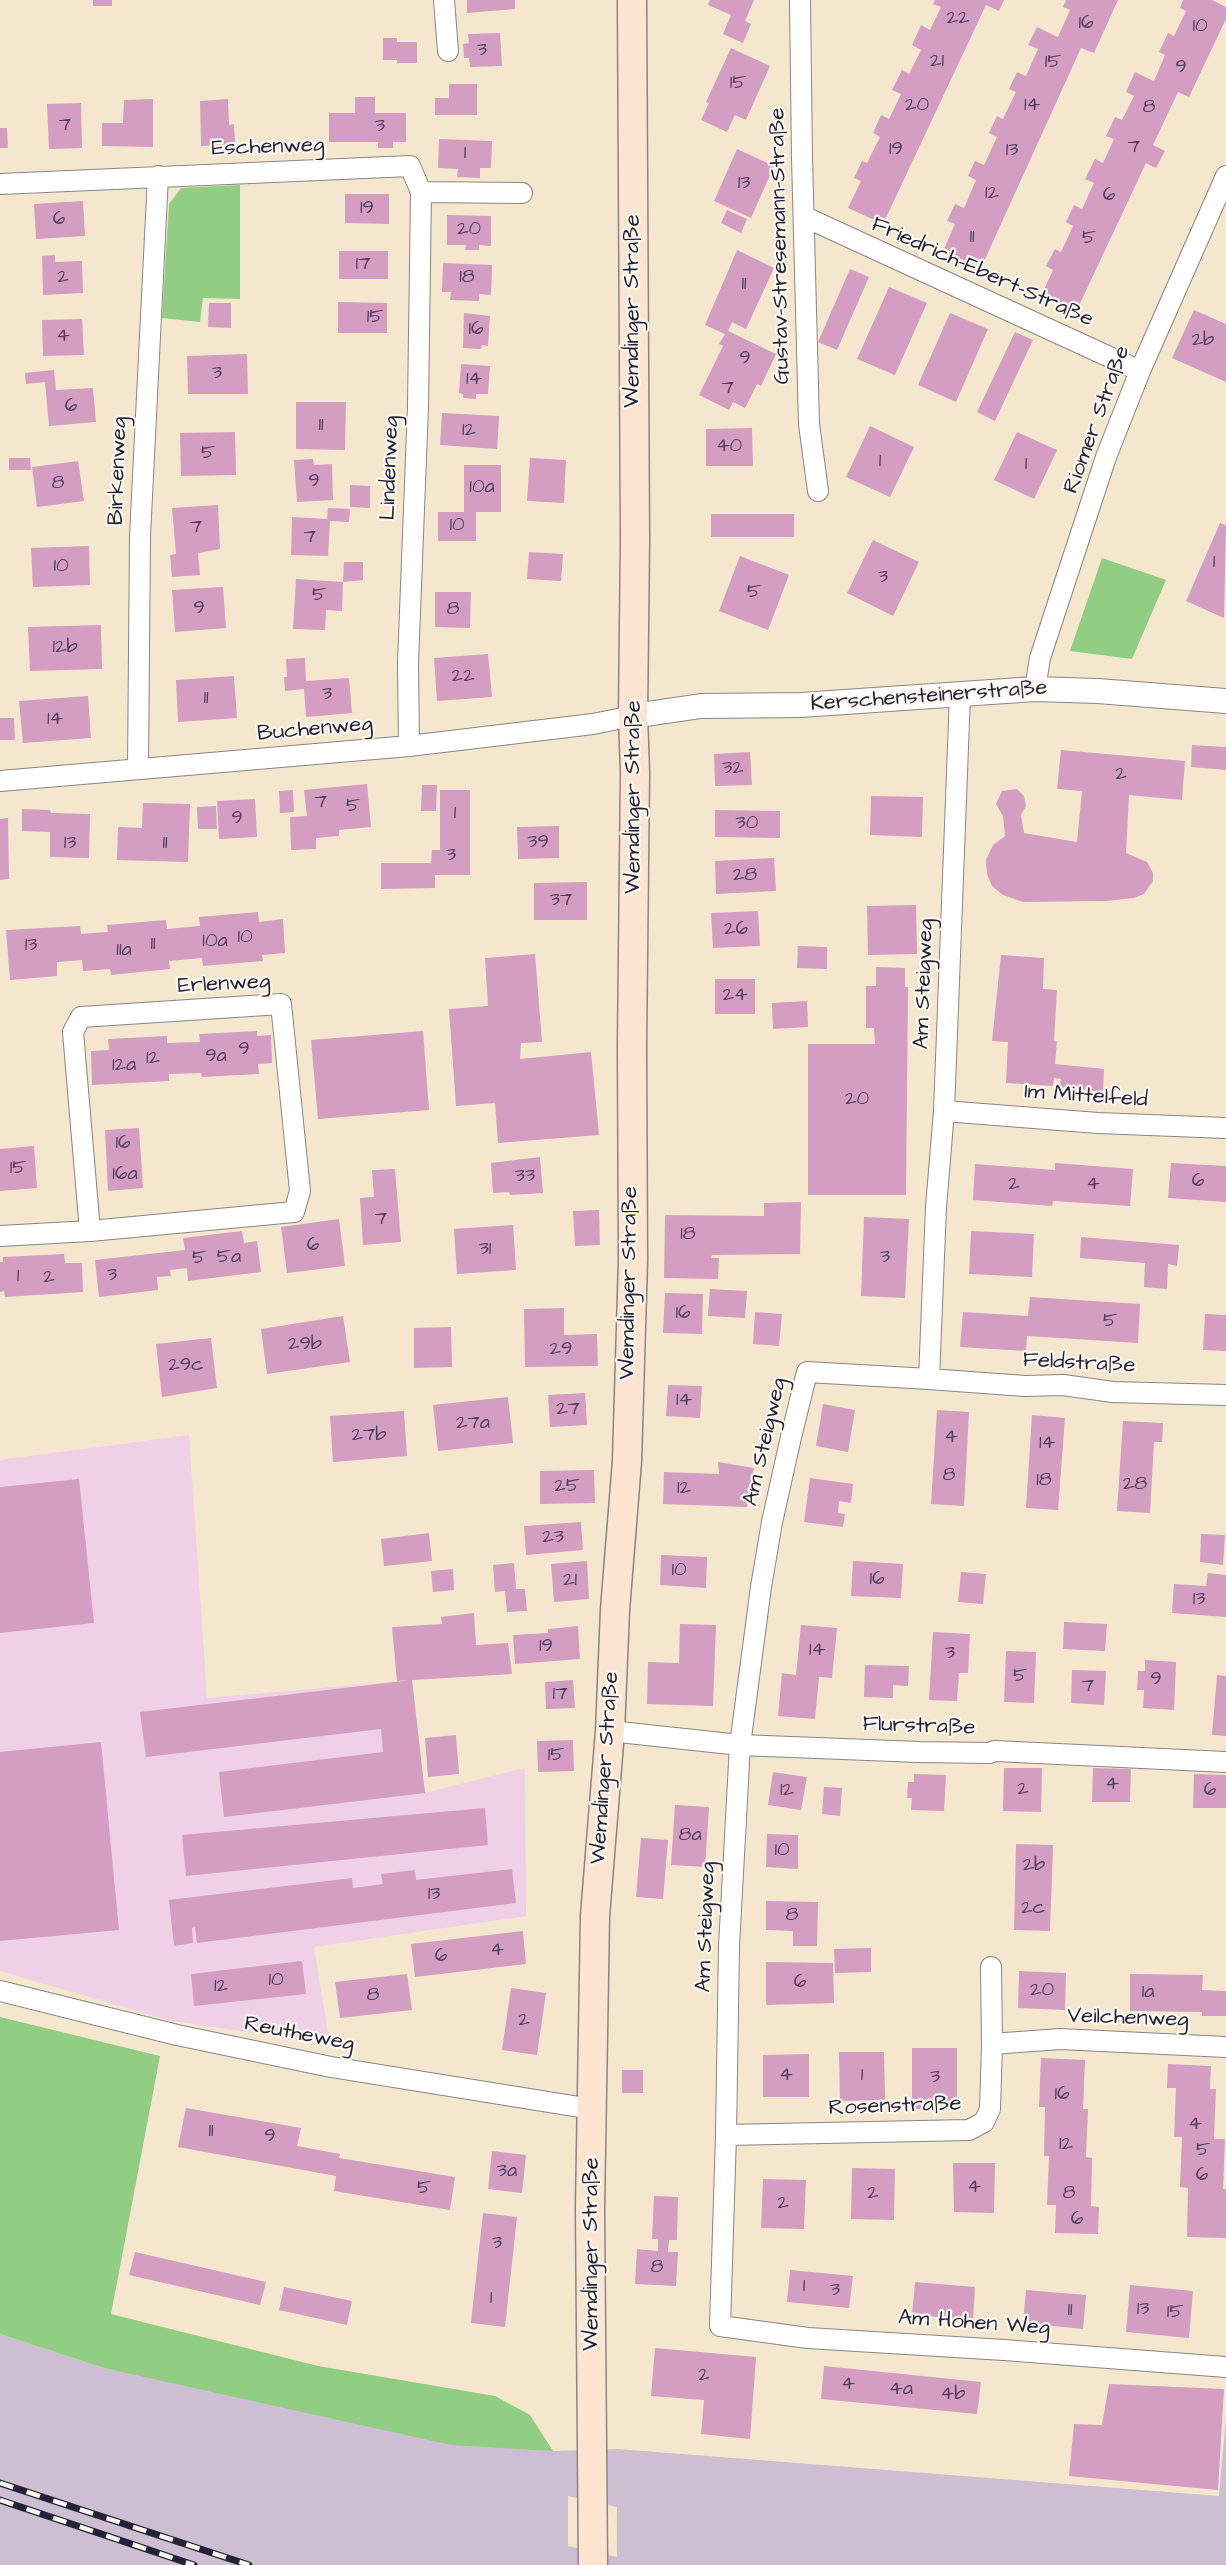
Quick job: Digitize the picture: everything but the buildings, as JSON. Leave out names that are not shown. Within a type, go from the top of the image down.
[{"type":"main road","name":"Wemdinger Straße","points":[[593,2565],[590,2208],[595,1916],[610,1731],[615,1610],[627,1461],[632,1283],[635,540],[632,0]]},
{"type":"street","points":[[444,0],[448,51]]},
{"type":"street","name":"Gustav-Stresemann-Straße","points":[[800,0],[801,158],[805,217],[809,424],[818,491]]},
{"type":"street","name":"Eschenweg","points":[[0,184],[410,166],[422,192]]},
{"type":"street","name":"Birkenweg","points":[[138,768],[142,477],[151,344],[158,176]]},
{"type":"street","name":"Riomer Straße","points":[[1035,689],[1040,658],[1106,457],[1140,371],[1226,176]]},
{"type":"street","points":[[422,192],[522,193]]},
{"type":"street","name":"Lindenweg","points":[[409,746],[409,629],[418,406],[422,192]]},
{"type":"street","name":"Friedrich-Ebert-Straße","points":[[805,217],[1140,371]]},
{"type":"street","name":"Kerschensteinerstraße","points":[[633,716],[701,706],[801,705],[1035,689],[1098,691],[1226,701]]},
{"type":"street","name":"Am Steigweg","points":[[720,2326],[729,1946],[740,1745],[772,1522],[807,1372],[929,1379],[936,1207],[944,1111],[960,695]]},
{"type":"street","name":"Buchenweg","points":[[0,781],[409,746],[593,724],[633,716]]},
{"type":"street","name":"Erlenweg","points":[[0,1236],[90,1231],[294,1212],[300,1191],[281,1004],[81,1017],[73,1032],[90,1231]]},
{"type":"street","name":"Im Mittelfeld","points":[[944,1111],[1098,1123],[1226,1128]]},
{"type":"street","name":"Feldstraße","points":[[929,1379],[1024,1386],[1063,1385],[1113,1392],[1226,1395]]},
{"type":"street","name":"Flurstraße","points":[[610,1731],[740,1745],[930,1752],[989,1753],[995,1750],[1226,1762]]},
{"type":"street","name":"Rosenstraße","points":[[726,2135],[969,2130],[984,2122],[990,2109],[991,1967]]},
{"type":"street","name":"Reutheweg","points":[[0,1991],[177,2035],[331,2067],[592,2109]]},
{"type":"street","name":"Veilchenweg","points":[[992,2044],[1059,2039],[1226,2047]]},
{"type":"street","name":"Am Hohen Weg","points":[[720,2326],[808,2338],[1226,2367]]},
{"type":"shaded area","points":[[189,1435],[207,1698],[412,1680],[425,1793],[525,1768],[526,1916],[314,1947],[330,2045],[168,2020],[0,1971],[0,1460]]},
{"type":"shaded area","points":[[0,2334],[104,2368],[553,2451],[618,2449],[1219,2496],[1226,2418],[1226,2565],[0,2565]],"holes":[[[568,2496],[617,2507],[617,2557],[568,2546]]]},
{"type":"green space","points":[[240,185],[240,299],[203,298],[200,322],[162,318],[169,204],[181,188]]},
{"type":"green space","points":[[1102,558],[1166,580],[1132,659],[1070,651]]},
{"type":"green space","points":[[0,2017],[160,2056],[111,2314],[318,2366],[495,2396],[530,2415],[553,2451],[451,2445],[104,2368],[0,2334]]},
{"type":"railway","points":[[0,2483],[249,2565]]},
{"type":"railway","points":[[0,2500],[194,2565]]}]
